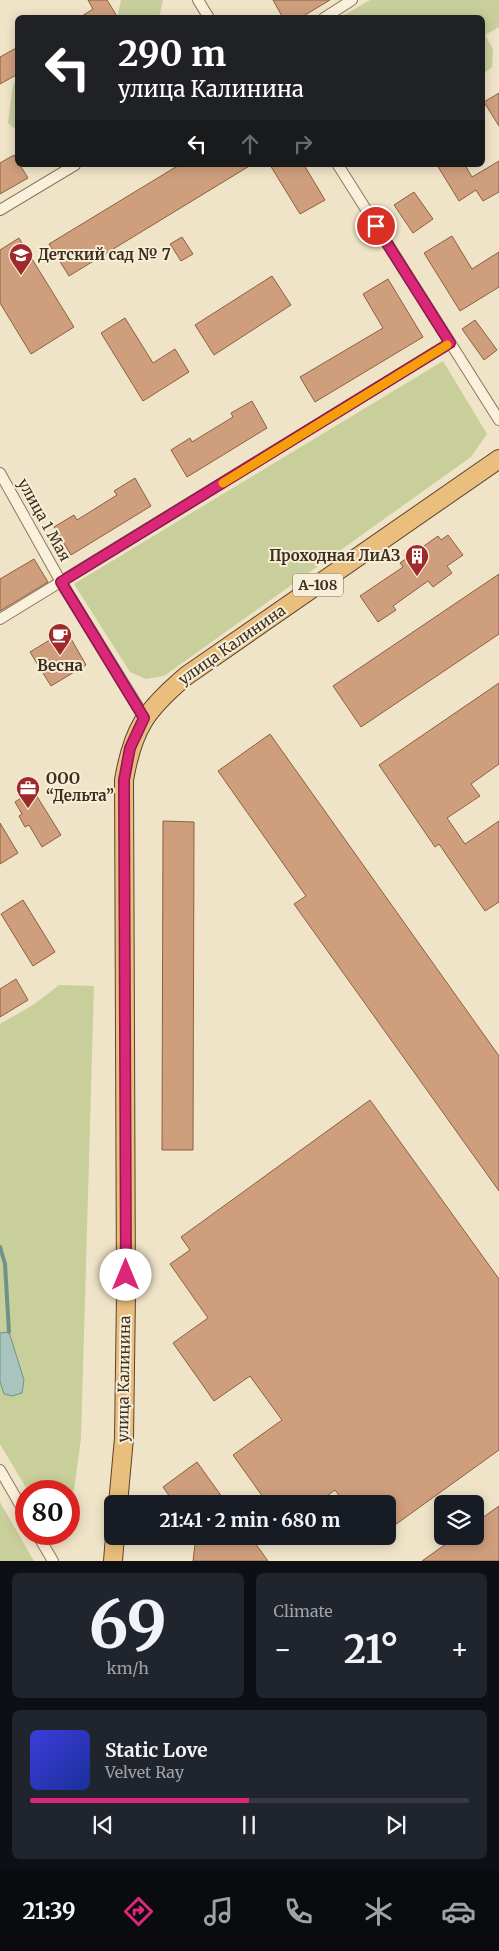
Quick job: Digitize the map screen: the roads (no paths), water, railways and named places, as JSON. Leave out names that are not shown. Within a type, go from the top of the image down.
[{"type":"highway","name":"улица Калинина","points":[[119,1495],[124,1438],[126,1294],[124,780],[130,748],[144,718],[163,696],[186,676],[499,459]]},
{"type":"highway","points":[[112,1561],[114,1545]]},
{"type":"street","points":[[198,0],[207,15]]},
{"type":"street","points":[[329,15],[352,0]]},
{"type":"street","points":[[0,210],[72,167]]},
{"type":"street","points":[[339,167],[499,420]]},
{"type":"street","points":[[0,619],[450,343]]},
{"type":"street","name":"улица 1 Мая","points":[[0,473],[61,582]]},
{"type":"street","points":[[61,582],[144,718]]},
{"type":"street","points":[[0,1470],[15,1496]]},
{"type":"street","points":[[44,1545],[53,1561]]},
{"type":"water","points":[[9,1332],[24,1380],[22,1393],[12,1396],[4,1394],[0,1382],[0,1333]]},
{"type":"waterway","points":[[0,1247],[5,1264],[9,1332]]},
{"type":"place","name":"Детский сад № 7","points":[[21,276]]},
{"type":"place","name":"Проходная ЛиАЗ","points":[[417,577]]},
{"type":"place","name":"Весна","points":[[60,656]]},
{"type":"place","name":"ООО “Дельта”","points":[[28,809]]}]
